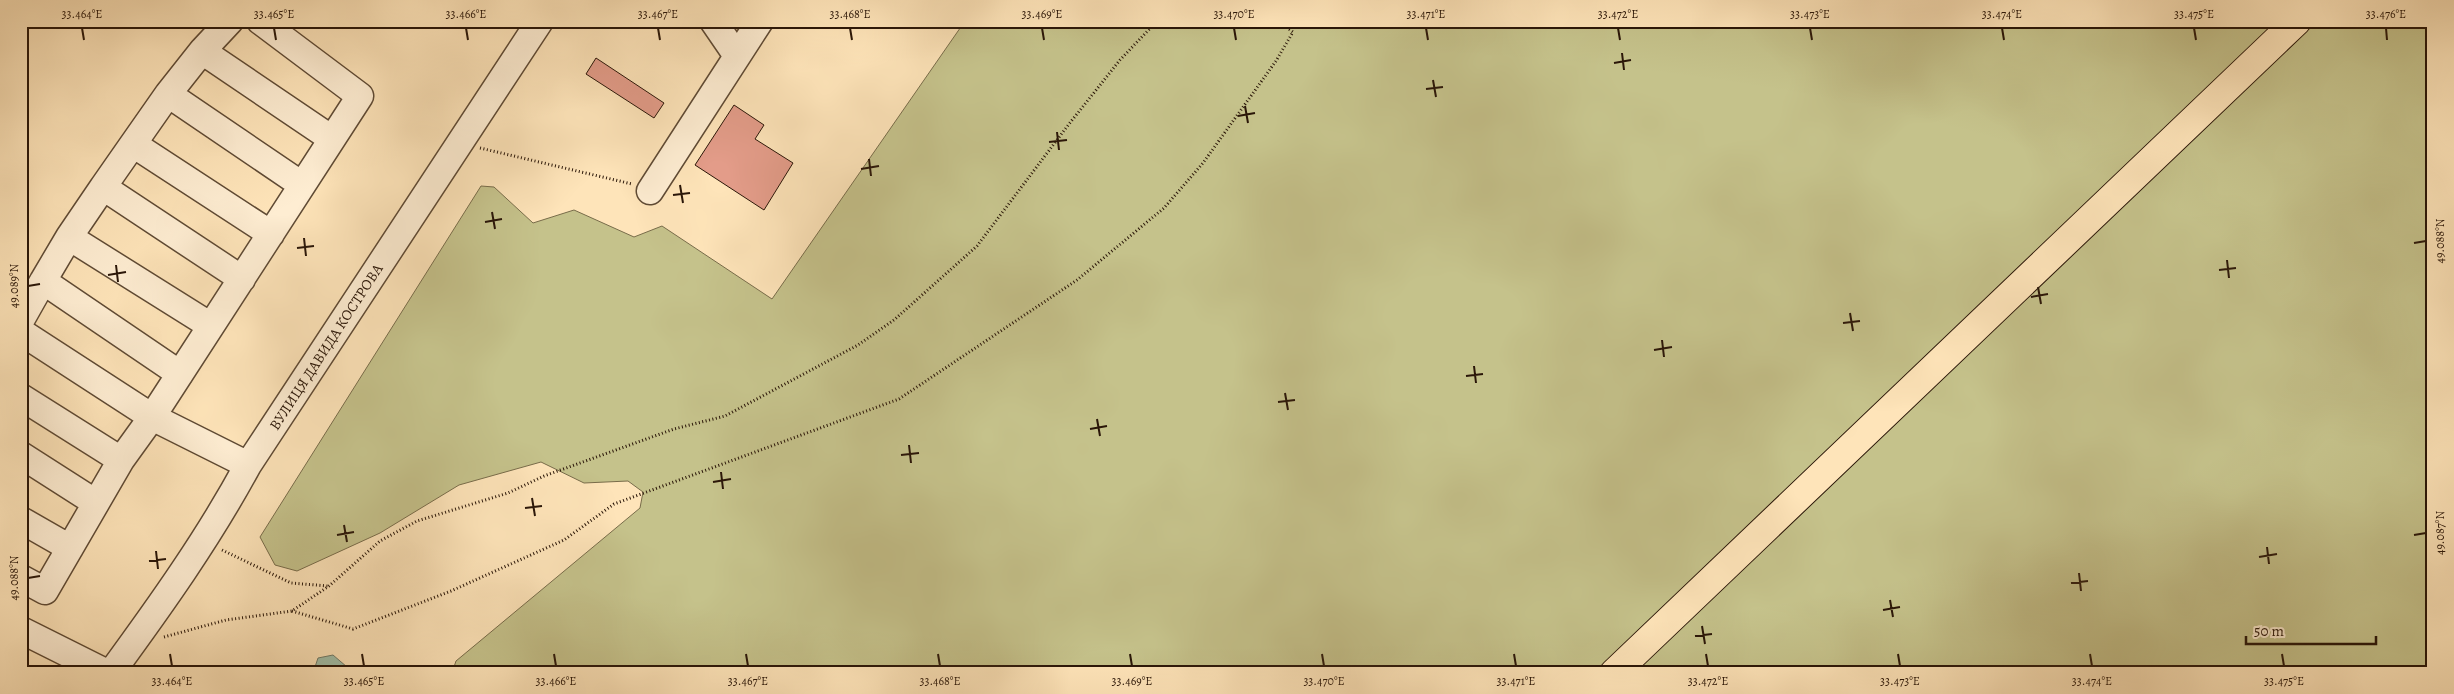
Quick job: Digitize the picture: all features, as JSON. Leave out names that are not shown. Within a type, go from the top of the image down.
[{"type":"main road","points":[[1614,673],[2297,21]]},
{"type":"street","points":[[21,320],[69,237],[168,94],[202,51],[230,21]]},
{"type":"street","points":[[21,578],[45,591],[121,460],[152,417],[360,96],[260,21]]},
{"type":"street","name":"ВУЛИЦЯ ДАВИДА КОСТРОВА","points":[[109,673],[163,603],[228,503],[248,465],[540,21]]},
{"type":"street","points":[[713,21],[738,56]]},
{"type":"street","points":[[650,191],[760,21]]},
{"type":"street","points":[[202,51],[332,139]]},
{"type":"street","points":[[168,94],[302,185]]},
{"type":"street","points":[[134,144],[271,234]]},
{"type":"street","points":[[103,187],[242,279]]},
{"type":"street","points":[[69,237],[211,326]]},
{"type":"street","points":[[43,281],[180,374]]},
{"type":"street","points":[[21,332],[152,417],[248,465]]},
{"type":"street","points":[[21,397],[121,460]]},
{"type":"street","points":[[21,456],[96,503]]},
{"type":"street","points":[[21,520],[70,548]]},
{"type":"street","points":[[21,630],[109,673]]},
{"type":"path","points":[[292,611],[329,586],[380,541],[417,521],[508,493],[544,476],[674,429],[725,416],[858,344],[894,320],[977,246],[1069,124],[1120,60],[1156,21]]},
{"type":"path","points":[[163,637],[226,620],[292,611],[353,629],[451,591],[564,540],[614,504],[900,399],[1077,280],[1164,208],[1203,163],[1276,61],[1293,32],[1278,21]]},
{"type":"path","points":[[460,143],[569,170],[619,179],[650,191]]},
{"type":"path","points":[[203,540],[291,583],[329,586]]},
{"type":"shaded area","points":[[965,21],[2433,21],[2433,673],[452,673],[456,661],[640,508],[643,492],[628,481],[584,483],[541,462],[459,485],[380,533],[297,571],[275,565],[260,537],[481,186],[494,187],[533,223],[574,210],[634,237],[662,226],[772,299]]},
{"type":"shaded area","points":[[333,655],[354,673],[313,673],[318,658]]},
{"type":"building","points":[[596,58],[664,103],[654,118],[586,74]]},
{"type":"building","points":[[734,105],[764,125],[755,139],[793,163],[764,210],[695,165]]}]
